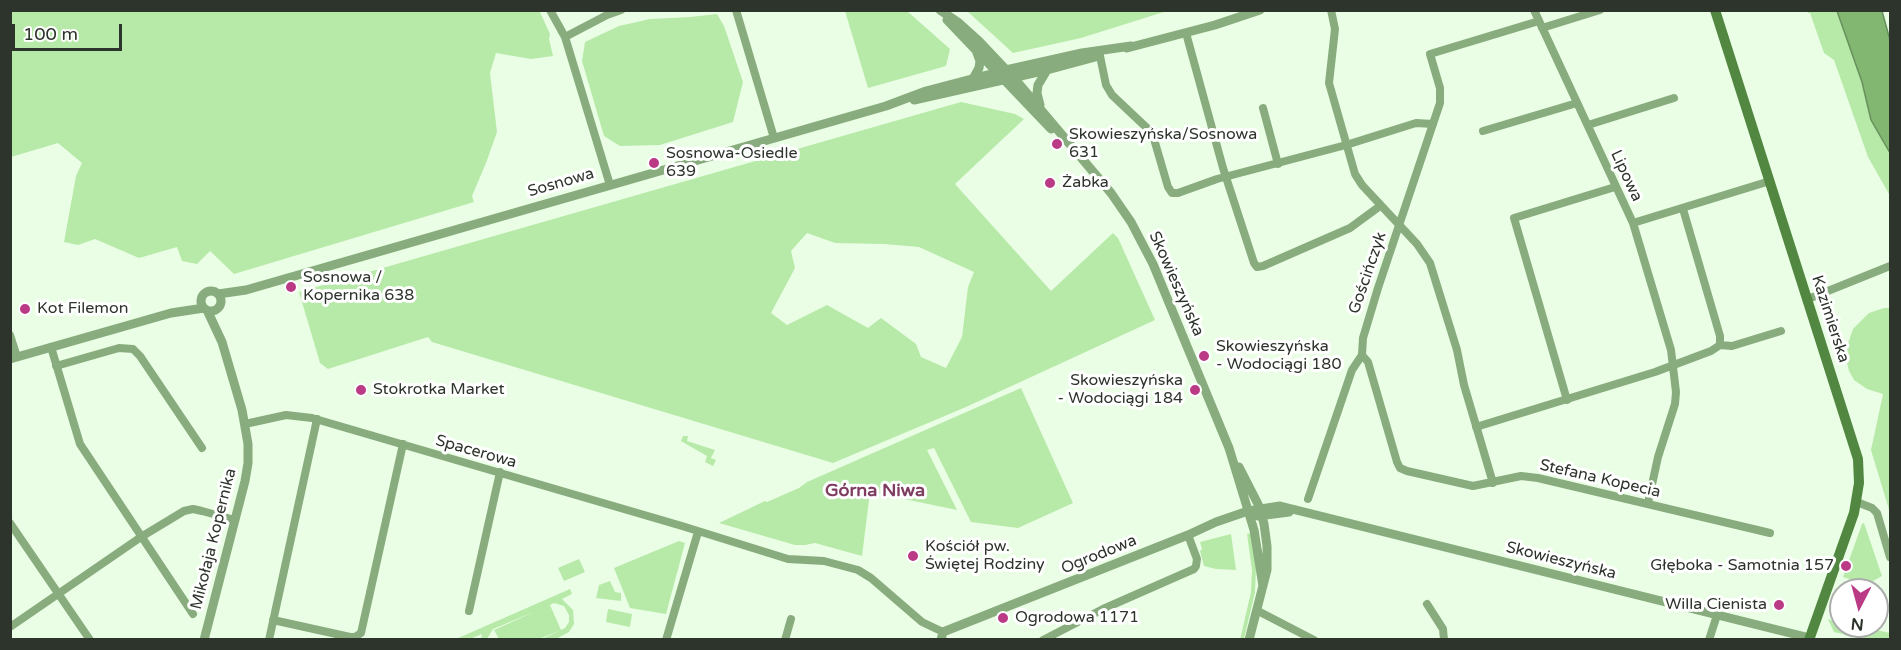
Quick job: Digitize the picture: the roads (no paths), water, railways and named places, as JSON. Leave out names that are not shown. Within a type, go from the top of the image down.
[{"type":"main road","name":"Kazimierska","points":[[1715,10],[1858,459],[1857,502],[1812,639]]},
{"type":"street","points":[[550,10],[565,37],[610,184]]},
{"type":"street","points":[[565,37],[621,10]]},
{"type":"street","points":[[736,10],[774,138]]},
{"type":"street","points":[[939,10],[977,53],[1006,75],[1047,70],[1100,53]]},
{"type":"street","points":[[939,10],[959,23],[1006,75]]},
{"type":"street","points":[[1006,75],[1186,33],[1260,10]]},
{"type":"street","points":[[1331,10],[1335,29],[1329,83],[1354,174],[1380,206],[1418,244],[1434,274],[1493,483]]},
{"type":"street","name":"Lipowa","points":[[1534,10],[1633,223],[1770,181]]},
{"type":"street","points":[[1540,24],[1600,10]]},
{"type":"street","name":"Gościńczyk","points":[[1308,499],[1353,366],[1362,355],[1364,333],[1433,124],[1441,94],[1430,54],[1540,24]]},
{"type":"street","points":[[1186,33],[1226,177],[1257,267],[1350,228],[1380,206]]},
{"type":"street","points":[[973,79],[980,61],[977,53]]},
{"type":"street","points":[[1100,53],[1108,90],[1148,129],[1154,139],[1168,187],[1172,193],[1346,145],[1416,123],[1433,124]]},
{"type":"street","points":[[1040,107],[1038,86],[1047,70]]},
{"type":"street","name":"Sosnowa","points":[[886,106],[926,91],[973,79],[1006,75]]},
{"type":"street","name":"Sosnowa","points":[[219,301],[246,290],[610,184],[886,106],[1006,75]]},
{"type":"street","name":"Skowieszyńska","points":[[1006,75],[1040,107],[1122,207],[1143,244],[1229,448],[1261,512]]},
{"type":"street","name":"Skowieszyńska","points":[[1006,75],[1043,121],[1071,147]]},
{"type":"street","points":[[1587,125],[1674,98]]},
{"type":"street","points":[[1483,131],[1577,103]]},
{"type":"street","points":[[1263,108],[1278,164]]},
{"type":"street","points":[[1567,399],[1514,218],[1615,187]]},
{"type":"street","points":[[1683,209],[1720,333],[1720,345]]},
{"type":"street","points":[[1633,223],[1674,364],[1676,398],[1658,457],[1648,503]]},
{"type":"street","points":[[1808,299],[1890,266]]},
{"type":"street","points":[[10,335],[14,358],[171,312],[201,297],[207,291],[213,291],[219,301],[213,310],[171,312]]},
{"type":"street","points":[[201,297],[201,303],[205,309]]},
{"type":"street","name":"Mikołaja Kopernika","points":[[204,639],[248,463],[245,424],[222,342],[219,301]]},
{"type":"street","name":"Mikołaja Kopernika","points":[[205,309],[222,342]]},
{"type":"street","points":[[1476,427],[1655,372],[1711,351],[1720,345],[1732,345],[1781,331]]},
{"type":"street","points":[[51,347],[80,444],[193,614]]},
{"type":"street","points":[[56,366],[119,348],[133,350],[140,356],[202,448]]},
{"type":"street","name":"Stefana Kopecia","points":[[1362,355],[1368,362],[1400,468],[1465,486],[1482,486],[1529,476],[1770,533]]},
{"type":"street","name":"Spacerowa","points":[[245,424],[286,415],[317,419],[788,559],[824,561],[858,570],[942,636]]},
{"type":"street","points":[[269,639],[317,419]]},
{"type":"street","points":[[273,620],[350,637],[361,633],[403,444]]},
{"type":"street","name":"Skowieszyńska","points":[[1229,448],[1250,514],[1304,513],[1812,639]]},
{"type":"street","points":[[469,611],[500,472]]},
{"type":"street","points":[[1857,502],[1872,508],[1877,513],[1890,557]]},
{"type":"street","points":[[10,627],[141,537],[184,511],[193,509],[235,520]]},
{"type":"street","points":[[1249,639],[1258,611],[1268,560],[1261,512]]},
{"type":"street","points":[[1250,514],[1258,548],[1263,586]]},
{"type":"street","name":"Ogrodowa","points":[[942,636],[1188,536],[1216,522],[1250,514]]},
{"type":"street","points":[[10,523],[90,639]]},
{"type":"street","points":[[666,639],[698,532]]},
{"type":"street","points":[[1043,639],[1196,566],[1197,559],[1188,536]]},
{"type":"street","points":[[1426,604],[1443,629],[1444,639]]},
{"type":"street","points":[[1258,611],[1314,639]]},
{"type":"street","points":[[1709,639],[1717,615]]},
{"type":"street","points":[[785,639],[791,619]]},
{"type":"place","name":"Skowieszyńska/Sosnowa 631","points":[[1057,144]]},
{"type":"place","name":"Sosnowa-Osiedle 639","points":[[654,163]]},
{"type":"place","name":"Żabka","points":[[1050,183]]},
{"type":"place","name":"Sosnowa / Kopernika 638","points":[[291,287]]},
{"type":"place","name":"Kot Filemon","points":[[25,309]]},
{"type":"place","name":"Skowieszyńska - Wodociągi 180","points":[[1204,356]]},
{"type":"place","name":"Stokrotka Market","points":[[361,390]]},
{"type":"place","name":"Skowieszyńska - Wodociągi 184","points":[[1195,390]]},
{"type":"place","name":"Kościół pw. Świętej Rodziny","points":[[913,556]]},
{"type":"place","name":"Głęboka - Samotnia 157","points":[[1846,566]]},
{"type":"place","name":"Willa Cienista","points":[[1779,605]]},
{"type":"place","name":"Ogrodowa 1171","points":[[1003,618]]},
{"type":"district","name":"Górna Niwa","points":[[875,491]]}]
